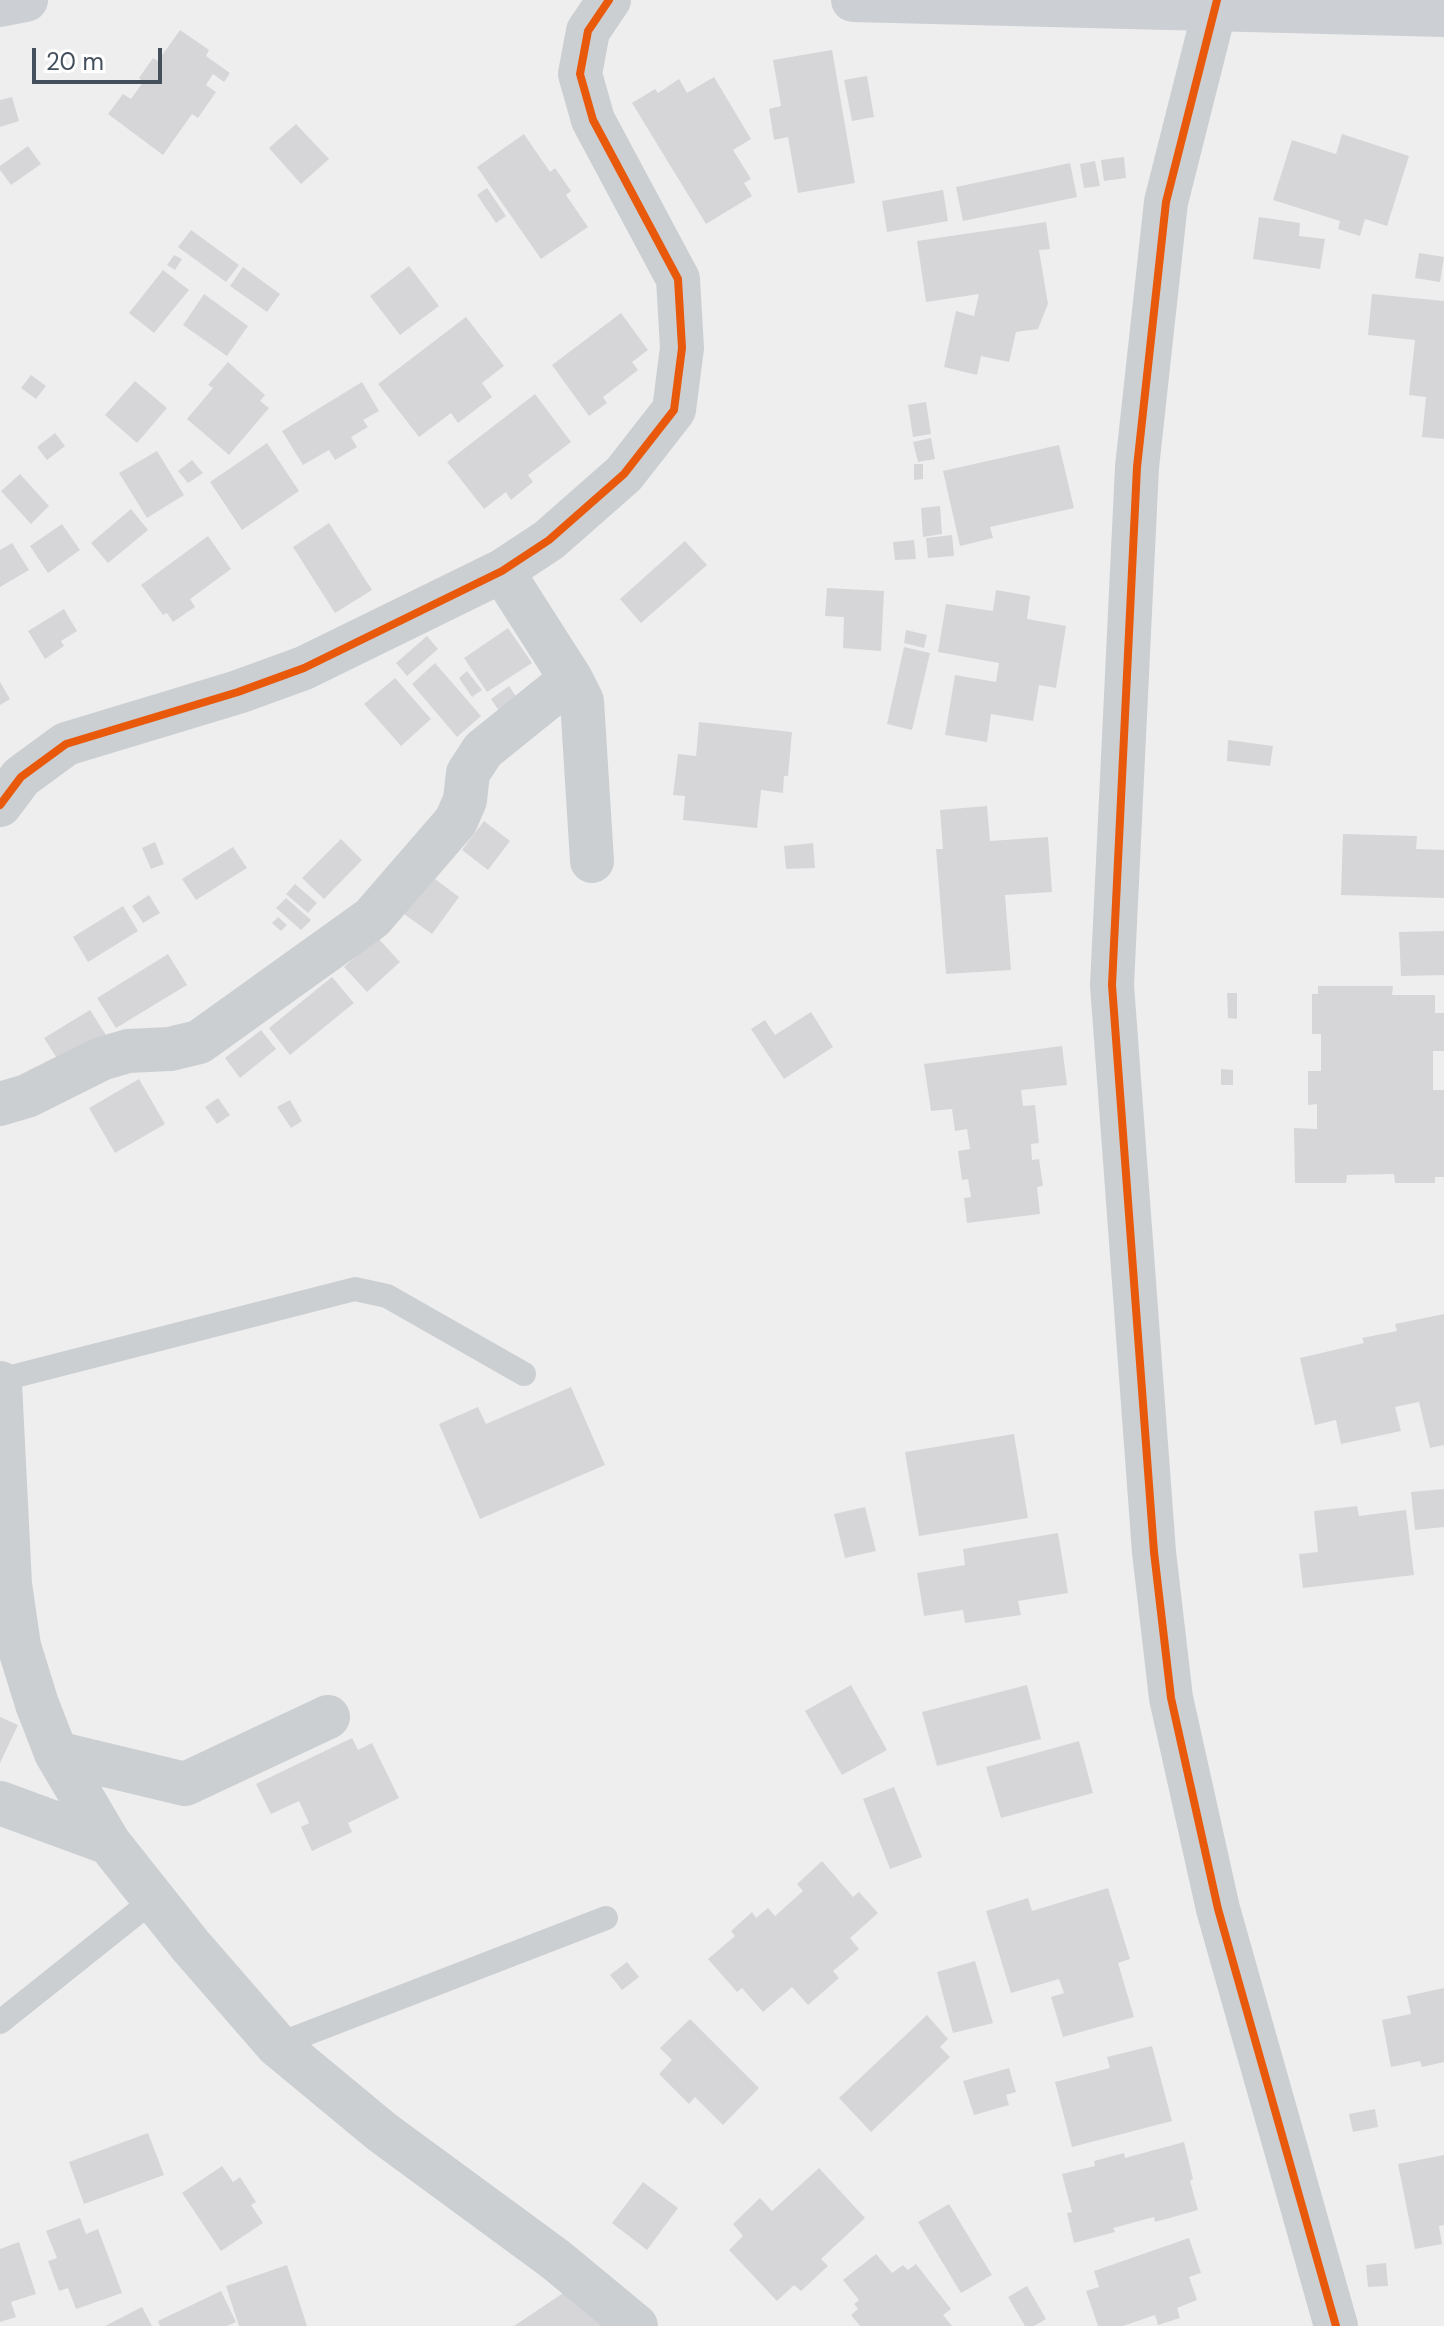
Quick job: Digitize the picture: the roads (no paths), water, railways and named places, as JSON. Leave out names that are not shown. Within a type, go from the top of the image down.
[{"type":"street","points":[[0,5],[26,0]]},
{"type":"street","points":[[0,805],[21,777],[66,744],[238,692],[304,668],[502,571],[549,540],[624,474],[674,410],[682,348],[678,279],[593,120],[580,74],[588,31],[609,0]]},
{"type":"street","points":[[853,0],[1216,4],[1444,15]]},
{"type":"street","points":[[1216,4],[1166,202],[1137,467],[1112,985],[1154,1552],[1171,1698],[1218,1909],[1336,2326]]},
{"type":"street","points":[[502,571],[582,701],[592,861]]},
{"type":"street","points":[[0,1104],[27,1096],[101,1059],[128,1051],[170,1049],[199,1042],[372,918],[456,821],[465,800],[468,773],[483,750],[571,679]]},
{"type":"street","points":[[0,1382],[10,1584],[19,1646],[56,1753],[109,1843],[153,1900],[277,2045],[382,2132],[555,2259],[636,2326]]},
{"type":"street","points":[[56,1753],[185,1784],[328,1717]]},
{"type":"street","points":[[0,1803],[109,1843]]},
{"type":"lane","points":[[0,1382],[355,1289],[387,1296],[524,1374]]},
{"type":"lane","points":[[0,2022],[153,1900]]},
{"type":"lane","points":[[277,2045],[606,1918]]}]
